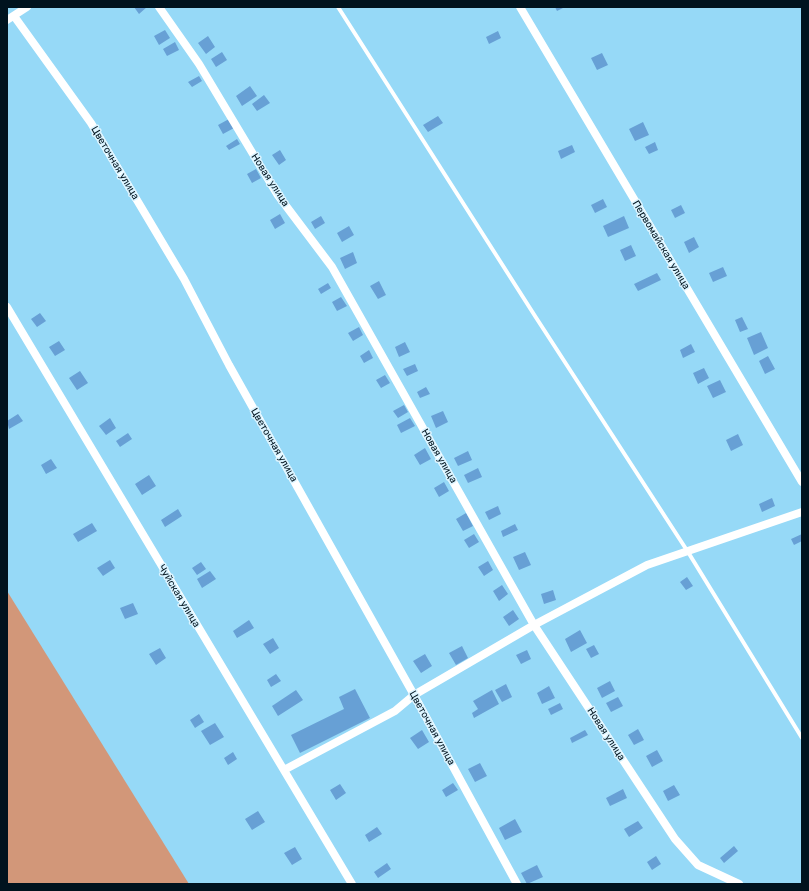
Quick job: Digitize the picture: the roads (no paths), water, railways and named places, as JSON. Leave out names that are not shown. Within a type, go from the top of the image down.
[{"type":"street","points":[[10,18],[27,7]]},
{"type":"street","name":"Новая улица","points":[[159,7],[199,64],[277,194],[332,267],[534,625],[675,839],[698,866],[739,884]]},
{"type":"street","name":"Первомайская улица","points":[[520,7],[802,482]]},
{"type":"street","name":"Цветочная улица","points":[[10,18],[91,123],[184,280],[229,366],[414,696],[517,884]]},
{"type":"street","name":"Чуйская улица","points":[[7,308],[352,884]]},
{"type":"street","points":[[284,770],[395,711],[414,696],[534,625],[647,565],[802,512]]},
{"type":"lane","points":[[338,7],[535,316],[688,552],[802,738]]}]
